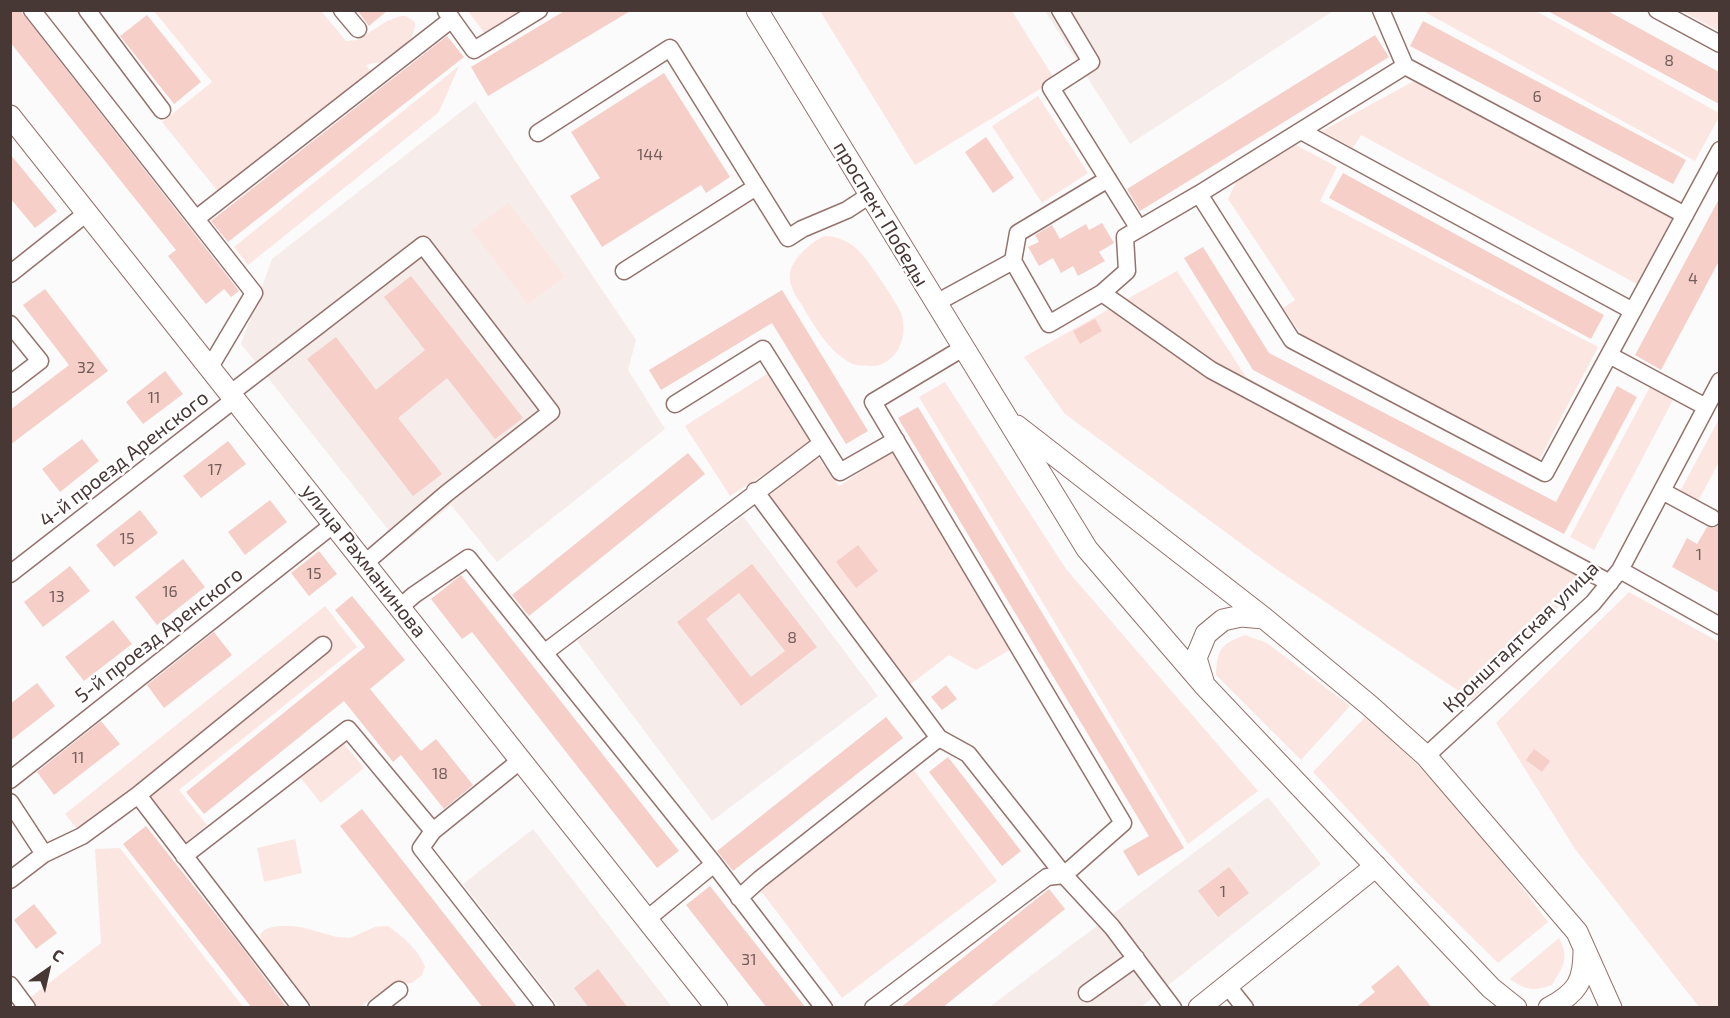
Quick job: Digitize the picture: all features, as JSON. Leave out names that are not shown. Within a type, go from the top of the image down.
[{"type":"main road","name":"проспект Победы","points":[[758,10],[1087,549],[1204,685],[1491,988],[1516,1008]]},
{"type":"main road","name":"улица Рахманинова","points":[[10,116],[717,1008]]},
{"type":"main road","name":"проспект Победы","points":[[1005,417],[1264,618],[1369,705],[1426,756],[1570,924],[1584,947]]},
{"type":"main road","points":[[1204,685],[1196,658],[1206,634],[1223,620],[1240,616],[1264,618]]},
{"type":"main road","points":[[1199,1008],[1226,984],[1376,866]]},
{"type":"main road","points":[[1549,1008],[1569,997],[1584,971],[1584,947]]},
{"type":"main road","points":[[1584,947],[1611,1008]]},
{"type":"street","points":[[32,10],[254,293],[210,367]]},
{"type":"street","points":[[87,10],[162,110]]},
{"type":"street","points":[[342,10],[358,29]]},
{"type":"street","points":[[197,218],[449,15],[474,50],[539,10]]},
{"type":"street","points":[[1060,10],[1091,62],[1051,88],[1139,229]]},
{"type":"street","points":[[1381,10],[1405,66],[1684,215]]},
{"type":"street","points":[[1657,10],[1719,44]]},
{"type":"street","points":[[538,133],[670,48],[788,238],[802,229],[847,210],[870,195]]},
{"type":"street","points":[[1108,179],[1018,233],[1013,261],[1049,324],[1102,293],[1127,271],[1125,237],[1199,194],[1405,66]]},
{"type":"street","points":[[1301,131],[1633,311]]},
{"type":"street","points":[[1199,194],[1292,340],[1545,473],[1719,150]]},
{"type":"street","points":[[624,271],[756,187]]},
{"type":"street","points":[[10,274],[88,212]]},
{"type":"street","name":"4-й проезд Аренского","points":[[10,574],[423,245],[551,412],[447,493],[365,562]]},
{"type":"street","points":[[936,303],[1013,261]]},
{"type":"street","points":[[1102,293],[1211,370],[1615,577],[1719,626]]},
{"type":"street","points":[[10,324],[40,361],[10,384]]},
{"type":"street","points":[[873,1008],[1047,877],[1064,875],[1124,823],[873,402],[963,348]]},
{"type":"street","points":[[675,404],[763,350],[840,472],[896,440]]},
{"type":"street","points":[[1609,355],[1706,407]]},
{"type":"street","name":"Кронштадтская улица","points":[[1426,756],[1585,611],[1615,577],[1719,381]]},
{"type":"street","points":[[544,653],[822,442]]},
{"type":"street","points":[[755,491],[939,738],[968,754],[1064,875],[1112,927],[1173,1008]]},
{"type":"street","points":[[1662,491],[1712,518]]},
{"type":"street","name":"5-й проезд Аренского","points":[[10,780],[334,524]]},
{"type":"street","points":[[400,607],[468,558],[714,864],[824,1008]]},
{"type":"street","points":[[10,880],[44,854],[82,836],[138,795],[323,645]]},
{"type":"street","points":[[184,856],[348,729],[433,831]]},
{"type":"street","points":[[739,898],[939,738]]},
{"type":"street","points":[[521,760],[433,831],[421,848],[546,1008]]},
{"type":"street","points":[[138,795],[301,1008]]},
{"type":"street","points":[[14,814],[44,854]]},
{"type":"street","points":[[646,919],[714,864]]},
{"type":"street","points":[[1086,993],[1136,958]]},
{"type":"street","points":[[1226,984],[1245,1008]]},
{"type":"street","points":[[376,1008],[399,990]]},
{"type":"shaded area","points":[[154,11],[321,11],[346,41],[357,40],[387,21],[401,16],[406,16],[415,22],[415,27],[411,38],[399,54],[386,61],[366,65],[371,72],[220,194],[162,122],[212,82]]},
{"type":"shaded area","points":[[468,11],[523,11],[485,34]]},
{"type":"shaded area","points":[[820,11],[1012,11],[1055,80],[915,165]]},
{"type":"shaded area","points":[[1045,11],[1333,11],[1130,144]]},
{"type":"shaded area","points":[[1423,11],[1536,11],[1719,113],[1719,117],[1695,161]]},
{"type":"shaded area","points":[[1682,11],[1719,11],[1719,31]]},
{"type":"shaded area","points":[[459,66],[439,112],[248,265],[234,247]]},
{"type":"shaded area","points":[[1416,80],[1672,219],[1637,284],[1361,135],[1353,148],[1322,131]]},
{"type":"shaded area","points":[[1038,96],[1088,173],[1042,203],[992,126]]},
{"type":"shaded area","points":[[475,101],[636,340],[628,370],[665,429],[497,562],[451,505],[402,545],[241,344],[272,259]]},
{"type":"shaded area","points":[[1296,145],[1337,167],[1320,201],[1598,347],[1539,460],[1301,334],[1283,308],[1295,300],[1228,199],[1237,180]]},
{"type":"shaded area","points":[[508,203],[565,276],[528,304],[472,230]]},
{"type":"shaded area","points":[[824,236],[844,240],[860,252],[901,313],[903,335],[901,344],[894,356],[883,364],[856,365],[839,355],[818,331],[793,290],[790,273],[796,260],[806,248]]},
{"type":"shaded area","points":[[1177,271],[1246,377],[1597,566],[1472,700],[1273,567],[1065,414],[1024,357]]},
{"type":"shaded area","points":[[770,372],[815,442],[730,496],[685,426]]},
{"type":"shaded area","points":[[945,382],[1066,569],[1258,791],[1188,844],[919,397]]},
{"type":"shaded area","points":[[1650,387],[1673,400],[1594,550],[1570,537]]},
{"type":"shaded area","points":[[1719,419],[1719,462],[1696,505],[1678,495]]},
{"type":"shaded area","points":[[892,452],[1011,649],[976,670],[949,655],[907,687],[765,492],[817,456],[839,486]]},
{"type":"shaded area","points":[[743,516],[878,696],[712,821],[577,641]]},
{"type":"shaded area","points":[[1629,592],[1719,642],[1719,1007],[1699,1007],[1575,849],[1496,723]]},
{"type":"shaded area","points":[[325,606],[357,647],[179,790],[207,825],[186,842],[141,786],[81,834],[65,814]]},
{"type":"shaded area","points":[[1245,635],[1267,643],[1350,706],[1301,760],[1216,675],[1219,653],[1230,641]]},
{"type":"shaded area","points":[[1365,717],[1440,788],[1506,867],[1548,922],[1498,963],[1410,876],[1313,772]]},
{"type":"shaded area","points":[[342,741],[364,768],[321,803],[299,776]]},
{"type":"shaded area","points":[[914,770],[997,881],[842,998],[758,887]]},
{"type":"shaded area","points":[[1268,797],[1321,864],[1141,1007],[988,1008]]},
{"type":"shaded area","points":[[533,829],[672,1007],[559,1007],[463,884]]},
{"type":"shaded area","points":[[295,839],[302,873],[264,882],[257,848]]},
{"type":"shaded area","points":[[120,848],[243,1007],[33,1008],[27,1000],[101,943],[95,849]]},
{"type":"shaded area","points":[[290,926],[350,938],[375,927],[388,926],[414,949],[425,967],[422,975],[412,983],[396,985],[384,990],[360,1007],[314,1007],[272,958],[262,942],[260,935],[266,929]]},
{"type":"shaded area","points":[[1559,938],[1565,957],[1552,985],[1530,989],[1510,979]]},
{"type":"building","points":[[10,10],[20,10],[239,291],[231,297],[224,289],[206,304],[201,298],[168,256],[176,250],[10,42]]},
{"type":"building","points":[[357,10],[388,10],[369,26]]},
{"type":"building","points":[[566,10],[632,10],[488,96],[471,67]]},
{"type":"building","points":[[1546,10],[1606,10],[1719,72],[1719,104]]},
{"type":"building","points":[[147,15],[201,82],[174,104],[120,36]]},
{"type":"building","points":[[1423,21],[1686,160],[1673,184],[1410,46]]},
{"type":"building","points":[[1375,35],[1389,57],[1140,211],[1127,189]]},
{"type":"building","points":[[447,36],[464,57],[228,242],[211,221]]},
{"type":"building","points":[[664,73],[730,177],[706,193],[701,185],[602,247],[570,196],[600,178],[571,132]]},
{"type":"building","points":[[986,137],[1014,178],[993,193],[965,152]]},
{"type":"building","points":[[10,154],[57,211],[35,228],[10,198]]},
{"type":"building","points":[[1343,173],[1604,315],[1591,339],[1329,198]]},
{"type":"building","points":[[1719,199],[1719,261],[1661,370],[1635,355]]},
{"type":"building","points":[[1102,223],[1114,243],[1099,252],[1105,261],[1078,276],[1073,266],[1061,273],[1053,258],[1039,266],[1028,247],[1039,242],[1035,235],[1052,225],[1060,239],[1086,224],[1089,230]]},
{"type":"building","points":[[1203,247],[1269,353],[1556,502],[1617,386],[1637,397],[1564,534],[1253,370],[1184,258]]},
{"type":"building","points":[[411,276],[523,418],[495,439],[447,378],[398,418],[442,474],[413,496],[307,359],[336,337],[376,390],[425,350],[384,297]]},
{"type":"building","points":[[45,289],[108,371],[10,445],[10,410],[69,365],[23,305]]},
{"type":"building","points":[[782,290],[868,431],[846,444],[772,323],[661,390],[649,370]]},
{"type":"building","points":[[1095,319],[1102,331],[1080,344],[1073,331]]},
{"type":"building","points":[[165,371],[183,394],[143,424],[126,402]]},
{"type":"building","points":[[918,407],[1184,848],[1138,876],[1123,851],[1149,836],[898,418]]},
{"type":"building","points":[[82,439],[99,461],[60,492],[42,469]]},
{"type":"building","points":[[228,441],[246,464],[201,498],[183,476]]},
{"type":"building","points":[[688,453],[705,474],[529,616],[512,595]]},
{"type":"building","points":[[270,500],[287,522],[245,555],[228,532]]},
{"type":"building","points":[[140,510],[158,533],[114,567],[96,545]]},
{"type":"building","points":[[1719,525],[1719,593],[1672,567],[1687,538],[1697,544],[1707,527],[1713,528]]},
{"type":"building","points":[[858,545],[878,571],[856,588],[836,562]]},
{"type":"building","points":[[319,551],[337,574],[309,596],[291,573]]},
{"type":"building","points":[[183,559],[205,587],[157,625],[135,597]]},
{"type":"building","points":[[752,564],[817,647],[741,706],[677,622]],"holes":[[[739,593],[785,651],[751,677],[706,619]]]},
{"type":"building","points":[[70,566],[90,591],[43,627],[24,602]]},
{"type":"building","points":[[461,575],[679,851],[657,868],[472,632],[462,639],[431,599]]},
{"type":"building","points":[[352,596],[405,660],[370,689],[421,751],[436,739],[473,785],[444,809],[401,755],[393,762],[344,701],[204,814],[186,792],[365,647],[335,610]]},
{"type":"building","points":[[113,620],[132,644],[84,681],[65,657]]},
{"type":"building","points":[[214,632],[232,655],[164,708],[147,685]]},
{"type":"building","points":[[37,683],[55,706],[10,741],[10,704]]},
{"type":"building","points":[[946,685],[957,699],[942,710],[931,697]]},
{"type":"building","points":[[886,717],[903,738],[733,871],[717,851]]},
{"type":"building","points":[[101,721],[120,744],[54,795],[37,772]]},
{"type":"building","points":[[1534,749],[1550,761],[1542,772],[1526,760]]},
{"type":"building","points":[[948,757],[1021,851],[1002,866],[929,772]]},
{"type":"building","points":[[362,809],[518,1008],[483,1008],[340,826]]},
{"type":"building","points":[[146,826],[287,1008],[252,1008],[123,844]]},
{"type":"building","points":[[1229,867],[1249,893],[1218,917],[1198,891]]},
{"type":"building","points":[[710,886],[806,1008],[767,1008],[686,905]]},
{"type":"building","points":[[1049,889],[1065,909],[942,1008],[900,1008]]},
{"type":"building","points":[[34,904],[57,933],[36,949],[14,920]]},
{"type":"building","points":[[1398,965],[1432,1008],[1355,1008],[1375,992],[1371,987]]},
{"type":"building","points":[[598,969],[628,1008],[589,1008],[574,988]]}]
